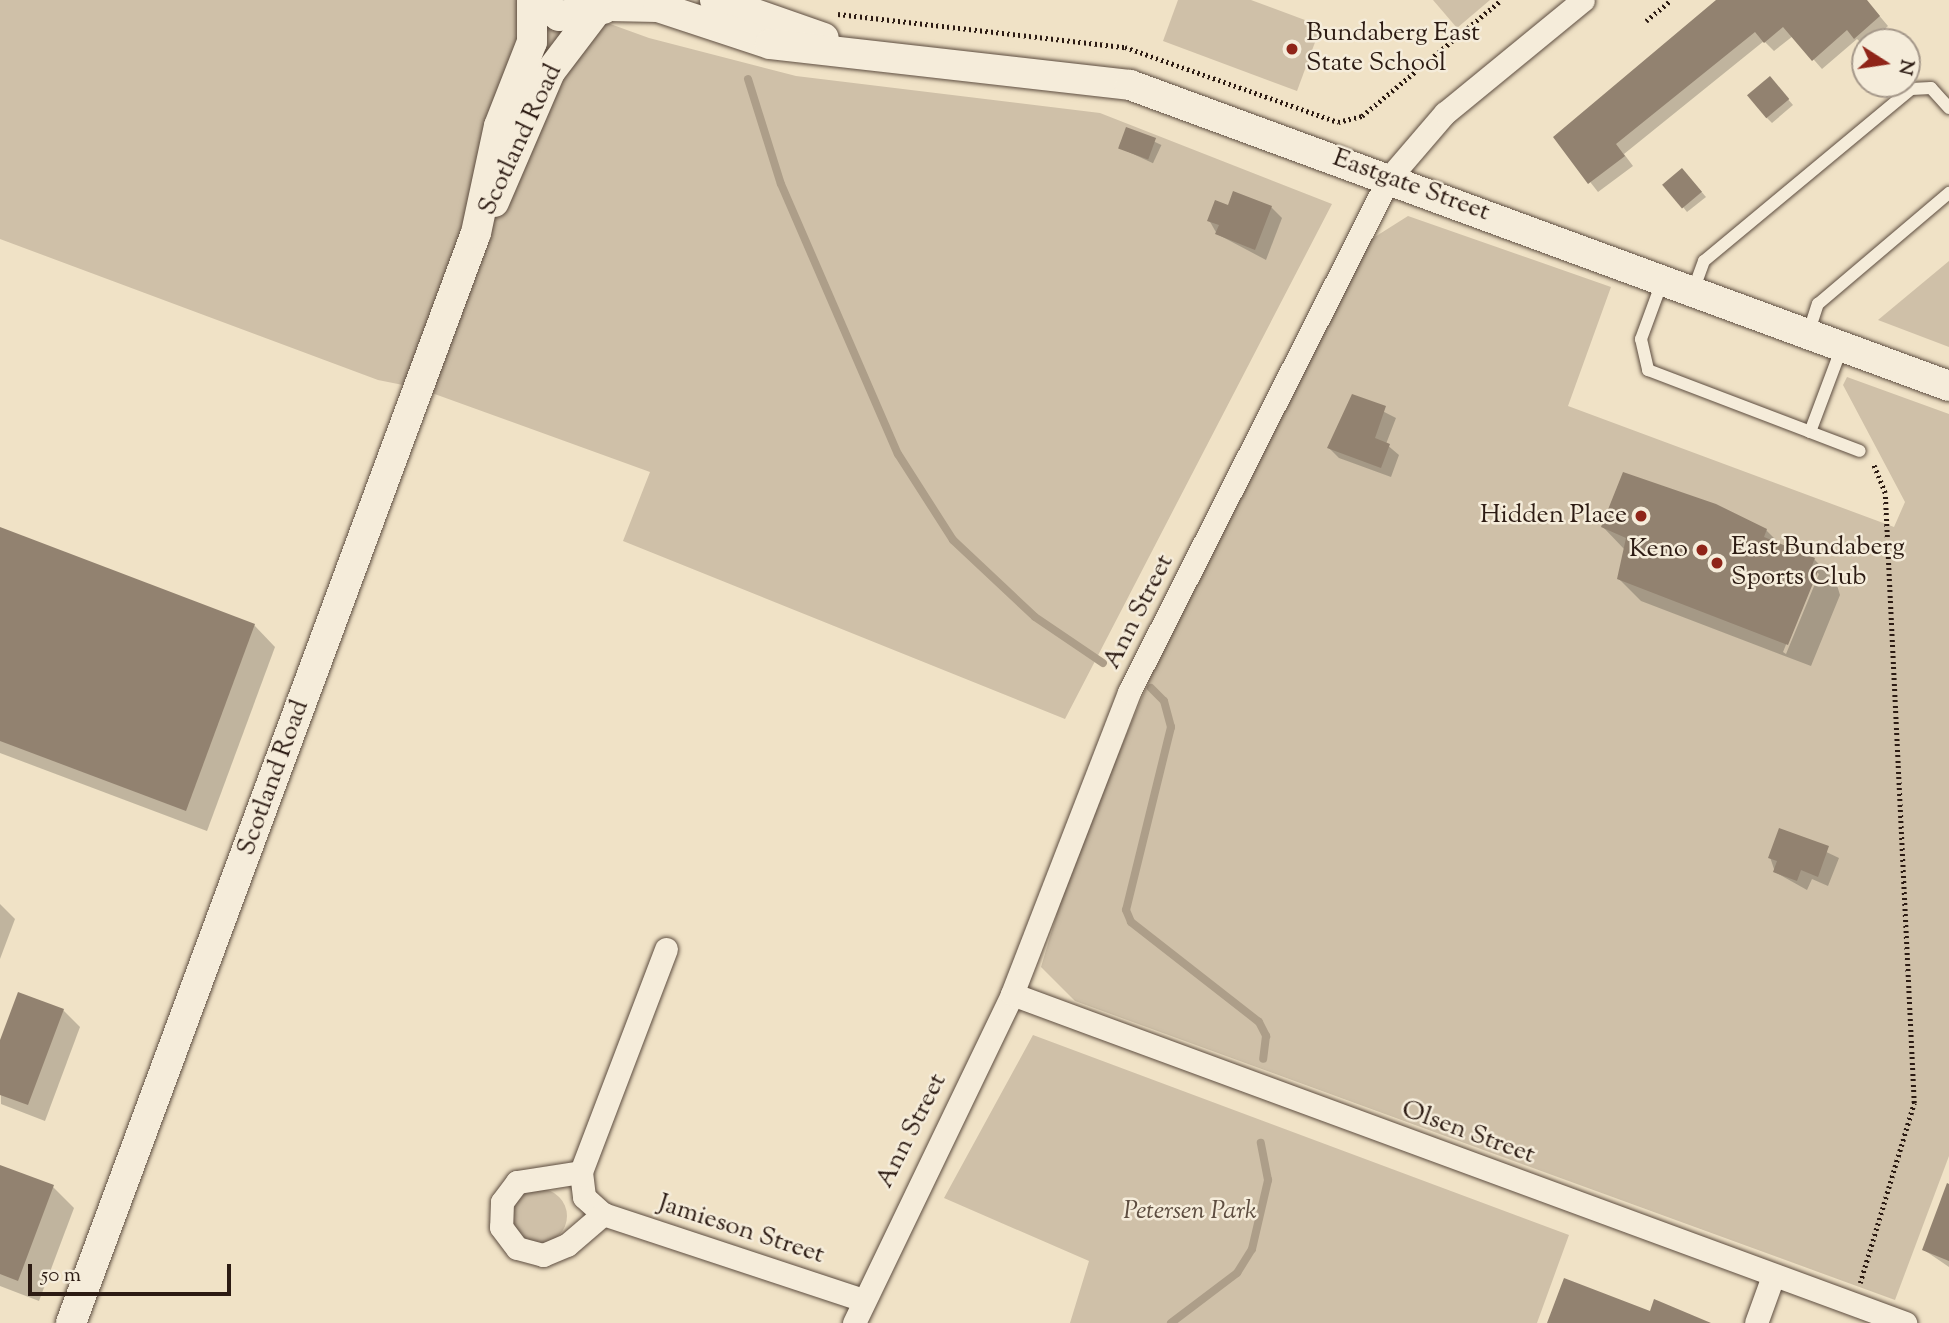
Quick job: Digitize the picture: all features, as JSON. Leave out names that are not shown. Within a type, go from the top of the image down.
[{"type":"street","name":"Eastgate Street","points":[[534,0],[559,16],[605,7],[657,7],[769,44],[858,50],[1129,85],[1389,178],[1949,386]]},
{"type":"street","name":"Scotland Road","points":[[477,233],[499,126],[532,42],[534,0]]},
{"type":"street","name":"Eastgate Street","points":[[715,0],[858,50]]},
{"type":"street","name":"Ann Street","points":[[854,1323],[1012,994],[1129,692],[1389,178],[1445,113],[1583,0]]},
{"type":"street","name":"Scotland Road","points":[[71,1323],[477,233],[516,163],[550,72],[605,7]]},
{"type":"street","points":[[581,1172],[517,1182],[502,1202],[501,1227],[517,1248],[543,1255],[567,1245],[603,1214],[583,1197],[581,1172],[666,949]]},
{"type":"street","name":"Olsen Street","points":[[1012,994],[1905,1323]]},
{"type":"street","name":"Jamieson Street","points":[[603,1214],[863,1300]]},
{"type":"street","points":[[1756,1323],[1773,1276]]},
{"type":"lane","points":[[1693,291],[1704,261],[1910,89],[1931,88],[1949,108]]},
{"type":"lane","points":[[1808,334],[1818,304],[1949,193]]},
{"type":"lane","points":[[1662,280],[1641,339],[1648,370],[1860,451]]},
{"type":"lane","points":[[1810,432],[1842,347]]},
{"type":"path","points":[[831,13],[1125,47],[1338,122],[1362,116],[1501,0]]},
{"type":"path","points":[[1646,21],[1671,0]]},
{"type":"path","points":[[1853,1304],[1914,1102],[1885,494],[1877,468],[1860,451]]},
{"type":"green space","points":[[0,0],[544,0],[649,38],[796,76],[1100,113],[1332,204],[1065,719],[623,541],[650,472],[418,388],[378,380],[0,239]]},
{"type":"green space","points":[[1178,0],[1251,0],[1321,26],[1297,91],[1163,41]]},
{"type":"green space","points":[[1433,0],[1490,0],[1457,28]]},
{"type":"green space","points":[[1408,216],[1611,287],[1568,406],[1894,527],[1905,502],[1843,385],[1847,377],[1949,414],[1949,1156],[1895,1300],[1075,1001],[1041,967],[1071,867],[1156,664],[1370,240]]},
{"type":"green space","points":[[1949,261],[1949,347],[1878,320]]},
{"type":"green space","name":"Petersen Park","points":[[1033,1035],[1569,1235],[1537,1323],[1070,1323],[1089,1261],[944,1198]]},
{"type":"green space","points":[[540,1189],[559,1197],[567,1216],[559,1235],[540,1243],[521,1235],[513,1216],[521,1197]]},
{"type":"building","points":[[1716,0],[1867,0],[1880,16],[1866,28],[1851,28],[1851,35],[1847,30],[1812,61],[1783,27],[1764,43],[1755,32],[1616,144],[1625,156],[1588,184],[1553,137]]},
{"type":"building","points":[[1770,76],[1789,99],[1766,118],[1747,95]]},
{"type":"building","points":[[1126,127],[1156,138],[1148,160],[1118,149]]},
{"type":"building","points":[[1682,168],[1702,192],[1682,208],[1662,185]]},
{"type":"building","points":[[1233,191],[1272,206],[1255,250],[1215,234],[1219,225],[1207,221],[1215,200],[1228,205]]},
{"type":"building","points":[[1352,394],[1386,406],[1375,438],[1390,444],[1381,468],[1327,448]]},
{"type":"building","name":"East Bundaberg Sports Club","points":[[1623,472],[1716,504],[1767,529],[1764,537],[1815,558],[1811,568],[1818,571],[1788,645],[1617,579],[1626,538],[1601,527]]},
{"type":"building","points":[[0,527],[255,624],[186,811],[0,741]]},
{"type":"building","points":[[1779,828],[1829,846],[1818,877],[1801,870],[1797,881],[1773,872],[1777,861],[1768,858]]},
{"type":"building","points":[[18,992],[64,1009],[28,1105],[0,1095],[0,1040]]},
{"type":"building","points":[[0,1165],[54,1185],[18,1281],[0,1274]]},
{"type":"building","points":[[1947,1183],[1949,1184],[1949,1261],[1922,1250]]},
{"type":"building","points":[[1564,1278],[1650,1311],[1654,1299],[1711,1323],[1547,1323]]},
{"type":"waterway","points":[[748,79],[781,184],[898,454],[953,540],[1035,617],[1103,663]]},
{"type":"waterway","points":[[1151,688],[1164,701],[1171,727],[1126,910],[1131,922],[1259,1022],[1266,1036],[1263,1059]]},
{"type":"waterway","points":[[1171,1323],[1237,1273],[1252,1249],[1268,1180],[1261,1143]]},
{"type":"place","name":"Bundaberg East State School","points":[[1292,49]]},
{"type":"place","name":"Hidden Place","points":[[1641,516]]},
{"type":"place","name":"Keno","points":[[1702,550]]},
{"type":"place","name":"East Bundaberg Sports Club","points":[[1717,563]]}]
